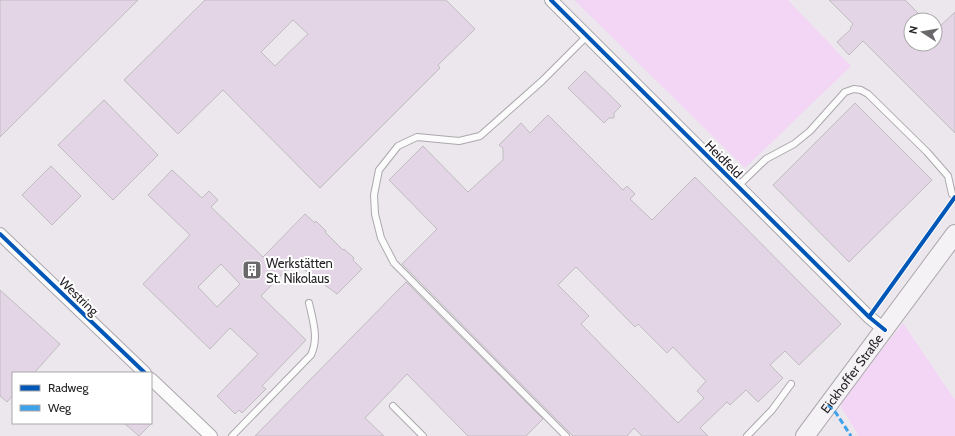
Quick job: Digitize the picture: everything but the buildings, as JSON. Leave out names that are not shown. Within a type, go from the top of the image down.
[{"type":"main road","name":"Eickhoffer Straße","points":[[805,436],[955,234]]},
{"type":"street","name":"Heidfeld","points":[[552,0],[869,317],[885,330]]},
{"type":"street","name":"Westring","points":[[0,234],[144,372]]},
{"type":"street","points":[[152,380],[211,436]]},
{"type":"lane","points":[[566,436],[394,263],[381,238],[375,214],[374,195],[379,170],[398,146],[417,137],[459,141],[480,136],[542,81],[588,36]]},
{"type":"lane","points":[[738,186],[766,159],[794,144],[810,131],[845,92],[861,90],[868,94],[927,152],[948,176],[952,194],[955,197]]},
{"type":"lane","points":[[232,436],[311,355],[316,341],[316,334],[309,303]]},
{"type":"lane","points":[[747,436],[772,410],[791,384]]},
{"type":"lane","points":[[393,406],[423,436]]},
{"type":"shaded area","points":[[574,0],[788,0],[851,66],[745,168]]},
{"type":"shaded area","points":[[903,323],[955,400],[955,436],[859,436],[841,407],[842,400]]},
{"type":"marked path","points":[[828,405],[836,413],[851,436]]},
{"type":"cycle path","points":[[551,0],[869,317],[885,330]]},
{"type":"cycle path","points":[[869,317],[955,197]]},
{"type":"cycle path","points":[[0,234],[144,372]]},
{"type":"place","name":"Werkstätten St. Nikolaus","points":[[252,270]]}]
